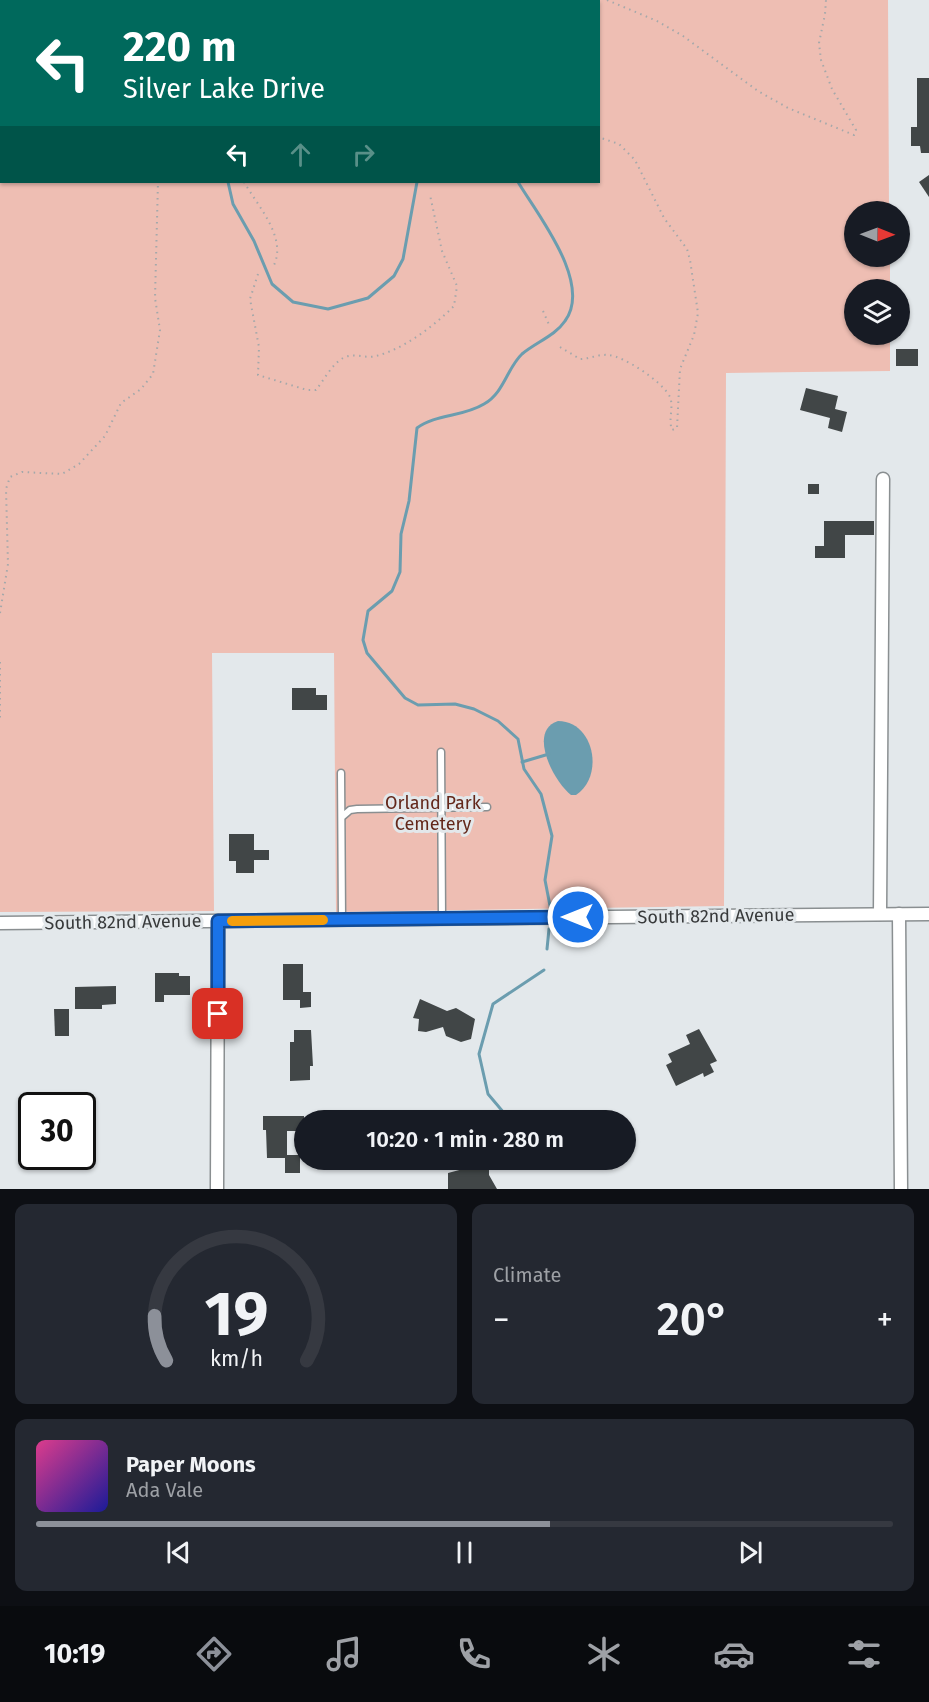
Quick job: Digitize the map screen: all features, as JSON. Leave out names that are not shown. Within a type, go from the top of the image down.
[{"type":"street","points":[[880,915],[883,479]]},
{"type":"street","points":[[899,914],[901,1189]]},
{"type":"street","name":"South 82nd Avenue","points":[[0,923],[929,914]]},
{"type":"street","points":[[217,1189],[218,921]]},
{"type":"lane","points":[[441,752],[442,919]]},
{"type":"lane","points":[[341,773],[342,920]]},
{"type":"lane","points":[[343,816],[350,810],[357,809],[487,807]]},
{"type":"path","points":[[607,0],[657,21],[684,36],[758,91],[788,108],[854,135],[856,130],[832,89],[819,51],[826,0]]},
{"type":"path","points":[[560,347],[580,359],[604,355],[617,357],[645,373],[668,394],[672,405],[670,425],[672,429],[677,428],[680,369],[694,335],[698,313],[690,260],[687,249],[664,218],[631,154],[619,144],[600,138]]},
{"type":"path","points":[[0,613],[7,576],[6,489],[10,477],[22,472],[62,474],[79,464],[105,436],[121,403],[141,389],[153,374],[160,330],[155,298],[158,183]]},
{"type":"path","points":[[245,183],[276,240],[277,258],[274,265]]},
{"type":"path","points":[[258,274],[250,298],[259,346],[258,375],[307,390],[316,390],[342,359],[351,356],[372,357],[388,352],[421,333],[454,306],[457,286],[442,251],[430,195]]},
{"type":"path","points":[[543,310],[550,327]]},
{"type":"path","points":[[0,662],[0,718]]},
{"type":"green space","name":"Orland Park Cemetery","points":[[600,0],[888,0],[889,201],[844,201],[844,267],[890,267],[890,279],[844,279],[844,345],[890,345],[890,371],[726,373],[724,906],[336,912],[334,653],[212,653],[214,911],[0,912],[0,183],[600,183]]},
{"type":"water","points":[[558,721],[570,723],[580,730],[587,739],[591,751],[593,763],[590,775],[585,786],[576,795],[571,795],[564,788],[546,757],[545,735],[549,727]]},
{"type":"building","points":[[917,78],[929,78],[929,153],[921,153],[920,146],[911,146],[911,127],[917,127]]},
{"type":"building","points":[[929,175],[929,197],[919,182]]},
{"type":"building","points":[[896,349],[918,349],[918,366],[896,366]]},
{"type":"building","points":[[806,388],[838,396],[835,409],[847,412],[842,432],[828,428],[830,418],[800,410]]},
{"type":"building","points":[[808,484],[819,484],[819,494],[808,494]]},
{"type":"building","points":[[824,521],[874,521],[874,535],[845,535],[845,558],[815,558],[815,546],[824,546]]},
{"type":"building","points":[[292,688],[316,688],[316,695],[327,695],[327,710],[292,710]]},
{"type":"building","points":[[229,834],[254,834],[254,850],[269,850],[269,860],[254,860],[254,873],[236,873],[236,861],[229,861]]},
{"type":"building","points":[[283,964],[303,964],[303,992],[311,992],[311,1007],[300,1008],[300,1000],[283,1000]]},
{"type":"building","points":[[155,973],[179,973],[179,976],[190,976],[190,995],[164,995],[164,1002],[155,1002]]},
{"type":"building","points":[[116,986],[116,1004],[102,1005],[102,1009],[75,1009],[75,987]]},
{"type":"building","points":[[420,999],[447,1011],[456,1008],[475,1019],[471,1039],[461,1042],[446,1036],[443,1027],[426,1032],[418,1031],[419,1019],[413,1018]]},
{"type":"building","points":[[54,1009],[69,1009],[69,1036],[55,1036]]},
{"type":"building","points":[[699,1029],[717,1061],[710,1064],[714,1072],[704,1077],[703,1073],[676,1086],[666,1065],[672,1062],[668,1054],[690,1044],[686,1035]]},
{"type":"building","points":[[294,1030],[311,1030],[313,1066],[310,1066],[310,1080],[290,1081],[290,1042],[294,1042]]},
{"type":"building","points":[[263,1116],[294,1116],[294,1131],[287,1131],[287,1155],[294,1155],[294,1170],[300,1170],[300,1173],[285,1173],[285,1158],[267,1158],[266,1130],[263,1130]]},
{"type":"building","points":[[459,1170],[489,1170],[489,1175],[497,1189],[448,1189],[448,1173]]},
{"type":"waterway","points":[[228,183],[233,204],[254,241],[272,284],[293,302],[328,309],[368,298],[394,276],[403,259],[417,183]]},
{"type":"waterway","points":[[519,183],[559,249],[572,288],[572,305],[561,326],[522,354],[491,399],[476,408],[424,423],[417,428],[409,501],[401,534],[400,572],[392,591],[368,611],[363,640],[367,653],[405,698],[418,705],[455,704],[474,709],[498,721],[518,739],[524,769],[541,794],[552,836],[545,880],[551,911]]},
{"type":"waterway","points":[[522,762],[549,754]]},
{"type":"waterway","points":[[547,949],[549,929]]},
{"type":"waterway","points":[[502,1110],[488,1094],[479,1054],[493,1004],[544,970]]},
{"type":"slow traffic","points":[[232,921],[323,920]]},
{"type":"route","points":[[218,1014],[218,921],[578,917]]}]
